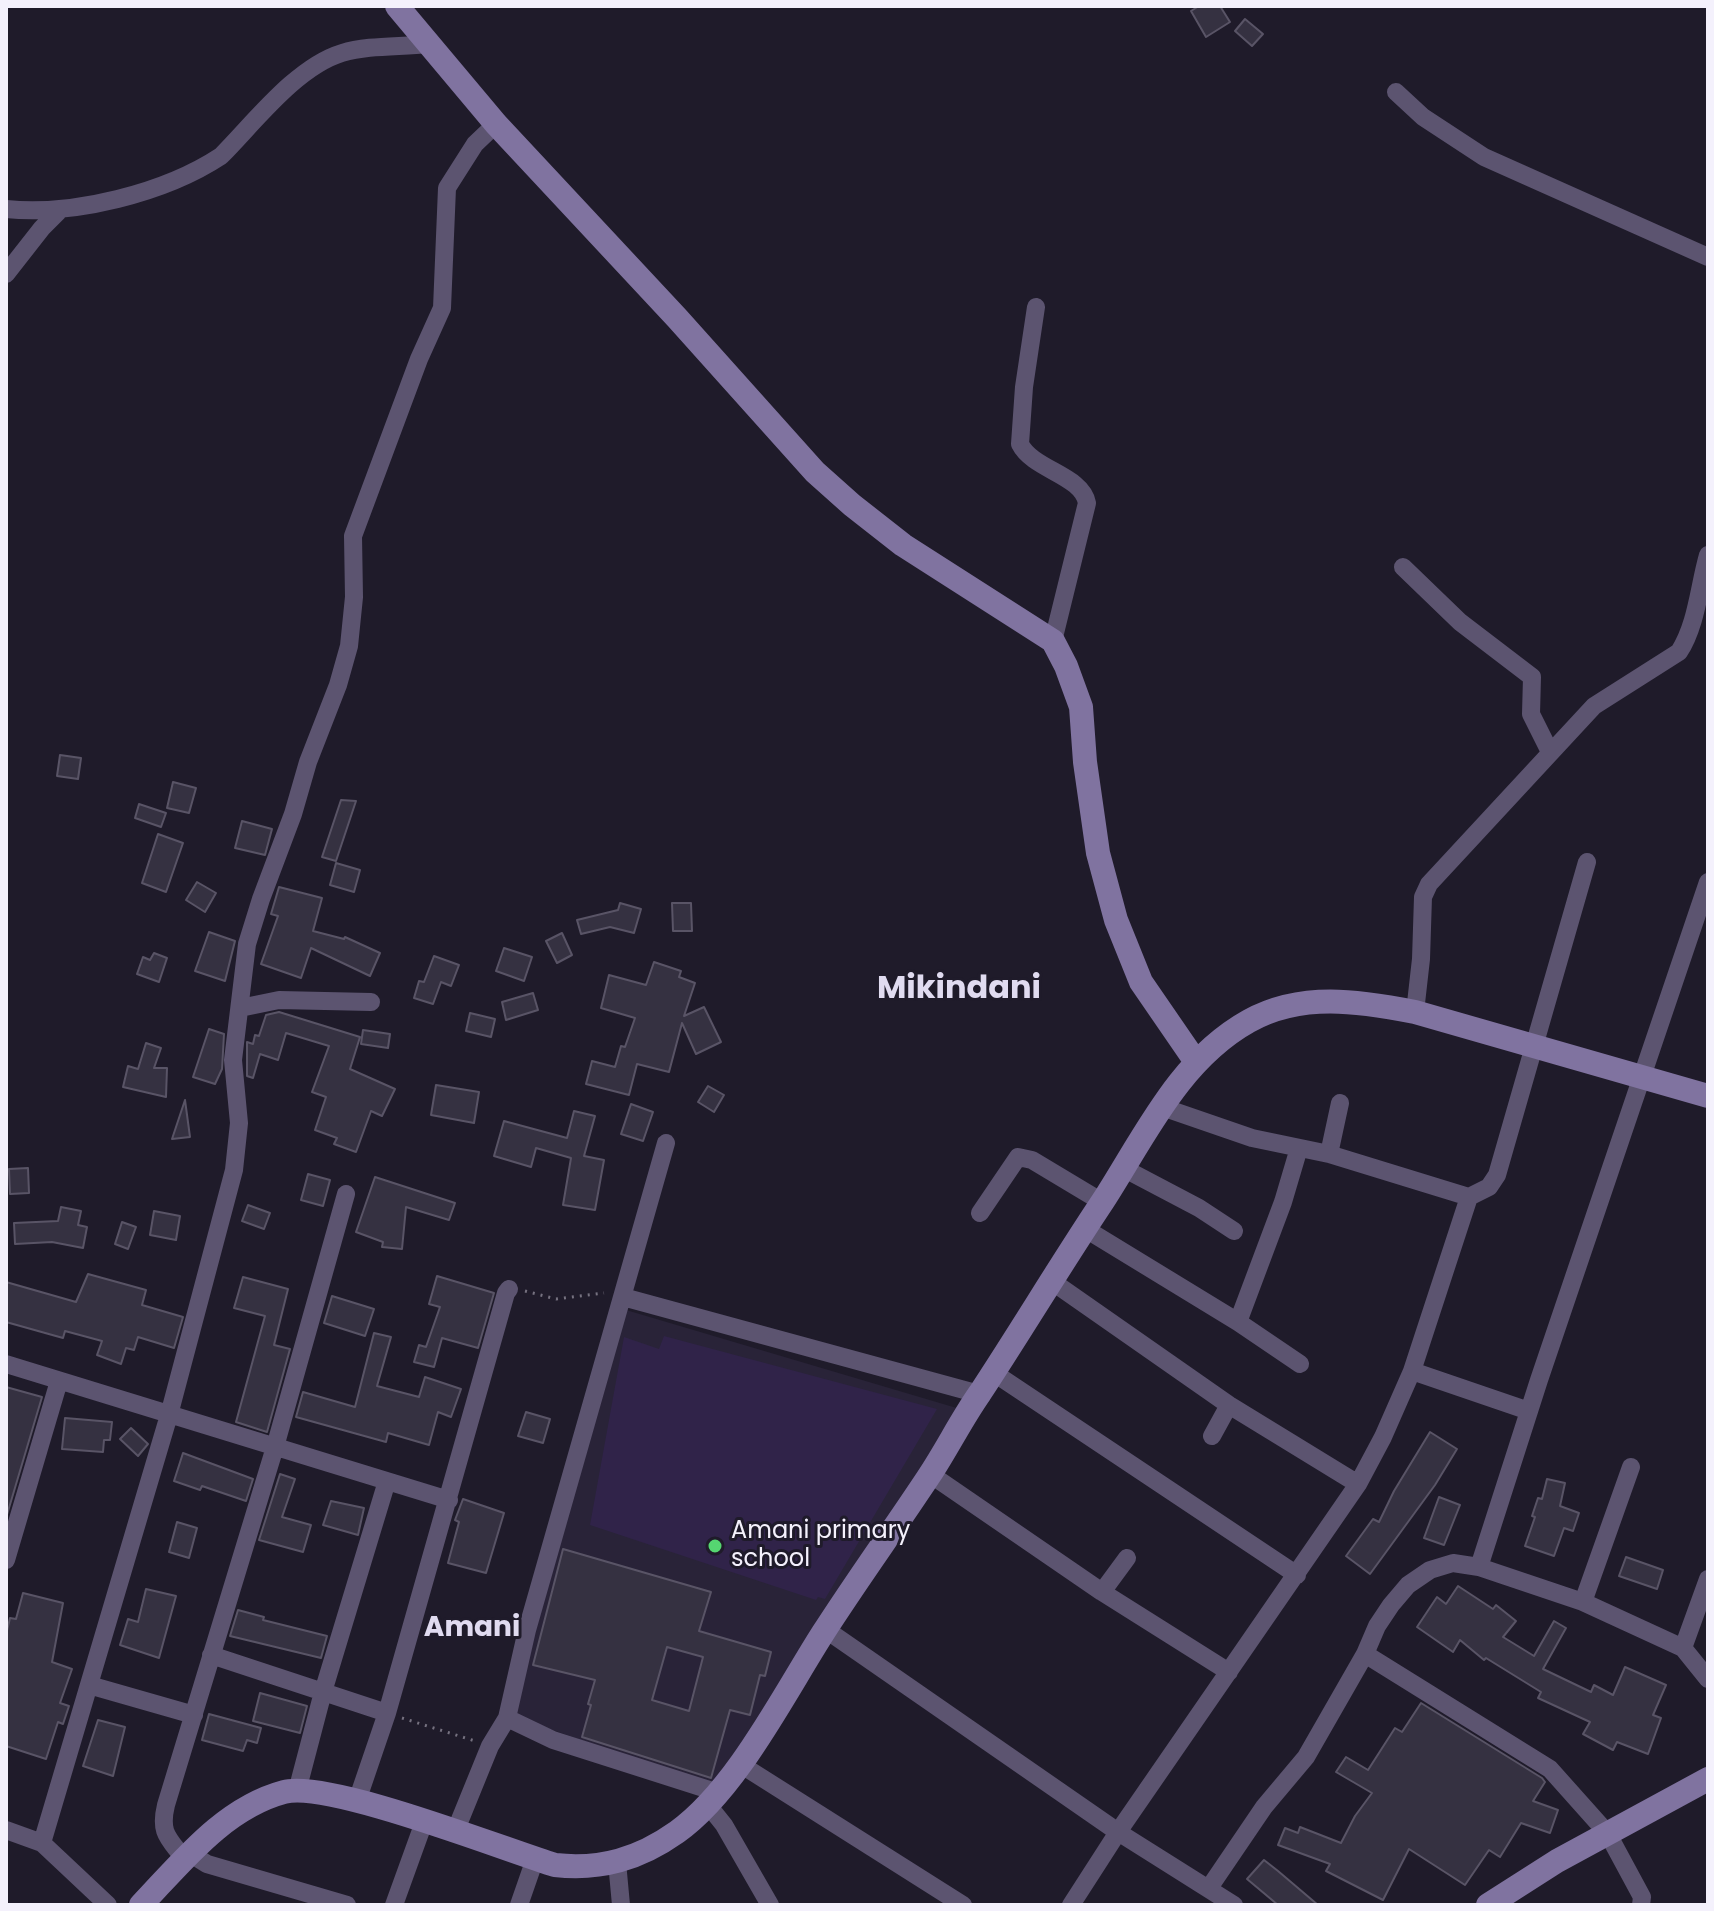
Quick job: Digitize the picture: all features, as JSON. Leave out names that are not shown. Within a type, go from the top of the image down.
[{"type":"street","points":[[397,6],[496,124],[815,472],[903,545],[1053,641],[1081,707],[1098,853],[1116,920],[1141,982],[1196,1062]]},
{"type":"street","points":[[6,209],[61,209],[123,198],[205,167],[221,156],[303,74],[337,54],[428,44]]},
{"type":"street","points":[[1396,92],[1423,117],[1484,157],[1708,257]]},
{"type":"street","points":[[42,1843],[169,1415],[234,1170],[239,1123],[233,1060],[247,944],[349,646],[354,597],[353,536],[419,359],[442,308],[447,188],[475,144],[496,124]]},
{"type":"street","points":[[6,274],[61,209]]},
{"type":"street","points":[[1036,307],[1024,387],[1020,444],[1028,455],[1080,489],[1087,503],[1053,641]]},
{"type":"street","points":[[1415,1012],[1425,890],[1432,879],[1594,706],[1679,652],[1692,621],[1708,555]]},
{"type":"street","points":[[1403,567],[1460,622],[1532,677],[1531,714],[1550,752]]},
{"type":"street","points":[[1162,1107],[1252,1138],[1329,1154],[1469,1197],[1489,1187],[1497,1175],[1587,862]]},
{"type":"street","points":[[1479,1567],[1708,882]]},
{"type":"street","points":[[240,1008],[279,1000],[371,1002]]},
{"type":"street","points":[[141,1905],[236,1814],[279,1794],[297,1791],[357,1801],[535,1859],[576,1868],[617,1862],[648,1849],[678,1831],[713,1799],[740,1764],[825,1629],[930,1474],[1162,1107],[1196,1062],[1222,1038],[1251,1020],[1286,1005],[1327,1001],[1368,1003],[1415,1012],[1533,1044],[1708,1096]]},
{"type":"street","points":[[1329,1154],[1340,1103]]},
{"type":"street","points":[[455,1832],[490,1746],[507,1718],[527,1630],[666,1143]]},
{"type":"street","points":[[1238,1322],[1283,1202],[1299,1148]]},
{"type":"street","points":[[980,1213],[1018,1157],[1032,1160],[1102,1202]]},
{"type":"street","points":[[1123,1168],[1199,1208],[1234,1231]]},
{"type":"street","points":[[346,1194],[275,1447],[171,1786],[162,1826],[188,1857],[347,1905]]},
{"type":"street","points":[[1071,1905],[1358,1484],[1412,1371],[1469,1197]]},
{"type":"street","points":[[1084,1228],[1238,1322],[1300,1364]]},
{"type":"street","points":[[1050,1280],[1229,1405],[1358,1484]]},
{"type":"street","points":[[357,1801],[387,1713],[509,1289]]},
{"type":"street","points":[[623,1297],[979,1394]]},
{"type":"street","points":[[6,1364],[449,1500]]},
{"type":"street","points":[[1412,1371],[1529,1411]]},
{"type":"street","points":[[994,1373],[1297,1575]]},
{"type":"street","points":[[6,1560],[59,1381]]},
{"type":"street","points":[[1212,1436],[1229,1405]]},
{"type":"street","points":[[1583,1602],[1631,1467]]},
{"type":"street","points":[[930,1474],[1102,1592],[1229,1672]]},
{"type":"street","points":[[297,1791],[323,1692],[387,1481]]},
{"type":"street","points":[[1102,1592],[1127,1558]]},
{"type":"street","points":[[1209,1888],[1264,1807],[1306,1757],[1365,1654],[1377,1626],[1408,1585],[1430,1570],[1453,1563],[1479,1567],[1583,1602],[1683,1648],[1708,1679]]},
{"type":"street","points":[[1683,1648],[1708,1579]]},
{"type":"street","points":[[825,1629],[1118,1832],[1234,1905]]},
{"type":"street","points":[[1365,1654],[1550,1769],[1608,1834],[1642,1897],[1641,1905]]},
{"type":"street","points":[[211,1655],[387,1713]]},
{"type":"street","points":[[89,1685],[194,1715]]},
{"type":"street","points":[[507,1718],[553,1740],[713,1799],[724,1825],[770,1905]]},
{"type":"street","points":[[740,1764],[963,1905]]},
{"type":"street","points":[[1488,1905],[1557,1861],[1708,1779]]},
{"type":"street","points":[[394,1905],[424,1822]]},
{"type":"street","points":[[6,1830],[42,1843],[108,1905]]},
{"type":"street","points":[[519,1905],[535,1859]]},
{"type":"street","points":[[617,1862],[621,1905]]},
{"type":"path","points":[[509,1289],[556,1299],[605,1292],[623,1297]]},
{"type":"path","points":[[387,1713],[490,1746]]},
{"type":"shaded area","name":"Amani primary school","points":[[626,1310],[960,1409],[717,1788],[513,1716],[519,1683]]},
{"type":"shaded area","points":[[664,1336],[937,1409],[825,1599],[818,1597],[816,1600],[590,1525],[624,1337],[659,1349]]},
{"type":"building","points":[[1199,6],[1220,6],[1230,22],[1206,37],[1191,11]]},
{"type":"building","points":[[1245,19],[1263,34],[1252,46],[1235,31]]},
{"type":"building","points":[[60,755],[81,758],[78,779],[57,776]]},
{"type":"building","points":[[173,782],[196,788],[189,813],[167,808]]},
{"type":"building","points":[[341,800],[356,801],[336,861],[322,857]]},
{"type":"building","points":[[139,804],[166,813],[161,827],[135,818]]},
{"type":"building","points":[[242,821],[272,829],[265,855],[235,848]]},
{"type":"building","points":[[158,834],[183,843],[166,892],[142,883]]},
{"type":"building","points":[[336,863],[360,870],[354,892],[330,885]]},
{"type":"building","points":[[197,882],[216,893],[205,912],[186,900]]},
{"type":"building","points":[[279,887],[322,898],[313,931],[345,937],[380,953],[370,976],[311,948],[301,978],[261,964],[278,916],[271,914]]},
{"type":"building","points":[[620,903],[641,909],[634,933],[610,927],[581,934],[577,920],[618,910]]},
{"type":"building","points":[[672,903],[691,903],[692,931],[673,931]]},
{"type":"building","points":[[209,932],[235,941],[225,981],[195,971]]},
{"type":"building","points":[[562,933],[572,955],[557,963],[546,941]]},
{"type":"building","points":[[504,948],[532,957],[524,981],[496,971]]},
{"type":"building","points":[[154,953],[167,958],[159,982],[137,974],[143,957],[150,960]]},
{"type":"building","points":[[434,956],[459,965],[451,986],[441,982],[433,1004],[414,998],[419,981],[424,982]]},
{"type":"building","points":[[654,962],[681,971],[679,977],[695,983],[684,1016],[704,1007],[721,1042],[696,1054],[682,1023],[669,1072],[637,1064],[629,1095],[586,1084],[592,1061],[615,1067],[635,1018],[601,1008],[609,975],[646,985]]},
{"type":"building","points":[[533,993],[538,1010],[506,1020],[502,1002]]},
{"type":"building","points":[[279,1012],[360,1037],[350,1069],[395,1089],[382,1116],[371,1111],[356,1152],[334,1144],[337,1138],[315,1130],[326,1097],[312,1092],[329,1046],[286,1033],[278,1060],[260,1054],[253,1078],[247,1076],[247,1042],[253,1044],[255,1035],[259,1036],[266,1015]]},
{"type":"building","points":[[470,1013],[495,1019],[491,1037],[466,1031]]},
{"type":"building","points":[[209,1029],[224,1034],[222,1069],[215,1084],[193,1077]]},
{"type":"building","points":[[363,1030],[390,1034],[388,1048],[361,1044]]},
{"type":"building","points":[[146,1043],[161,1048],[154,1068],[167,1068],[166,1097],[123,1087],[128,1066],[138,1069]]},
{"type":"building","points":[[436,1085],[479,1092],[474,1123],[431,1115]]},
{"type":"building","points":[[708,1086],[724,1095],[714,1112],[698,1102]]},
{"type":"building","points":[[185,1100],[190,1137],[172,1139]]},
{"type":"building","points":[[631,1104],[653,1112],[643,1141],[621,1134]]},
{"type":"building","points":[[574,1111],[595,1116],[584,1156],[604,1160],[595,1210],[563,1205],[571,1158],[536,1148],[531,1167],[494,1156],[504,1121],[567,1138]]},
{"type":"building","points":[[28,1168],[29,1193],[10,1194],[9,1169]]},
{"type":"building","points":[[308,1174],[330,1180],[323,1206],[301,1200]]},
{"type":"building","points":[[375,1177],[455,1203],[449,1220],[406,1207],[402,1249],[382,1247],[383,1242],[356,1232]]},
{"type":"building","points":[[248,1205],[270,1213],[264,1229],[242,1221]]},
{"type":"building","points":[[61,1207],[81,1211],[78,1225],[87,1227],[83,1248],[52,1242],[15,1244],[14,1223],[58,1221]]},
{"type":"building","points":[[154,1211],[180,1216],[176,1240],[150,1235]]},
{"type":"building","points":[[122,1222],[136,1227],[128,1249],[115,1244]]},
{"type":"building","points":[[88,1274],[146,1290],[142,1305],[183,1317],[174,1348],[138,1337],[134,1350],[126,1348],[121,1364],[97,1355],[102,1341],[65,1331],[63,1338],[6,1322],[6,1282],[76,1302]]},
{"type":"building","points":[[437,1276],[494,1293],[478,1348],[442,1338],[434,1367],[414,1362],[419,1345],[426,1347],[440,1307],[429,1304]]},
{"type":"building","points":[[243,1277],[288,1289],[274,1345],[290,1349],[267,1432],[236,1422],[265,1316],[234,1308]]},
{"type":"building","points":[[332,1296],[374,1309],[365,1336],[324,1323]]},
{"type":"building","points":[[374,1333],[391,1337],[377,1386],[419,1397],[425,1377],[461,1389],[451,1417],[438,1412],[429,1445],[388,1433],[386,1442],[296,1417],[303,1392],[355,1407]]},
{"type":"building","points":[[6,1387],[42,1397],[6,1518]]},
{"type":"building","points":[[526,1412],[550,1419],[543,1443],[518,1436]]},
{"type":"building","points":[[65,1418],[112,1422],[110,1440],[104,1440],[103,1452],[62,1449]]},
{"type":"building","points":[[131,1428],[148,1444],[138,1456],[120,1439]]},
{"type":"building","points":[[1430,1432],[1457,1449],[1435,1485],[1370,1574],[1346,1556],[1373,1519],[1379,1522]]},
{"type":"building","points":[[183,1453],[253,1479],[246,1501],[202,1486],[200,1490],[174,1481]]},
{"type":"building","points":[[280,1474],[295,1479],[282,1517],[311,1525],[303,1552],[259,1540]]},
{"type":"building","points":[[1547,1479],[1565,1483],[1560,1506],[1579,1513],[1573,1531],[1564,1528],[1554,1556],[1525,1546],[1535,1517],[1532,1516],[1538,1498],[1542,1499]]},
{"type":"building","points":[[1439,1497],[1460,1505],[1444,1545],[1424,1538]]},
{"type":"building","points":[[463,1499],[504,1513],[486,1573],[448,1563],[459,1522],[455,1520]]},
{"type":"building","points":[[331,1501],[364,1508],[358,1535],[323,1525]]},
{"type":"building","points":[[177,1522],[197,1528],[189,1558],[169,1552]]},
{"type":"building","points":[[563,1549],[711,1592],[699,1631],[771,1652],[765,1676],[760,1675],[750,1715],[730,1710],[711,1778],[582,1737],[595,1680],[533,1665]],"holes":[[[667,1647],[703,1657],[689,1711],[652,1700]]]},
{"type":"building","points":[[1626,1557],[1663,1570],[1657,1589],[1619,1576]]},
{"type":"building","points":[[1458,1586],[1493,1609],[1496,1605],[1516,1621],[1503,1637],[1534,1656],[1554,1621],[1566,1628],[1543,1669],[1591,1692],[1594,1685],[1613,1695],[1625,1667],[1666,1685],[1653,1715],[1661,1718],[1648,1754],[1617,1742],[1613,1750],[1583,1734],[1590,1722],[1538,1698],[1541,1692],[1486,1658],[1484,1660],[1460,1640],[1453,1652],[1417,1627],[1437,1597],[1446,1604]]},
{"type":"building","points":[[146,1589],[176,1596],[159,1658],[120,1645],[128,1619],[138,1622]]},
{"type":"building","points":[[23,1593],[63,1603],[52,1662],[72,1669],[60,1703],[69,1706],[63,1724],[58,1722],[46,1759],[6,1746],[6,1635],[10,1618],[16,1619]]},
{"type":"building","points":[[238,1610],[264,1617],[263,1620],[327,1636],[321,1658],[230,1636]]},
{"type":"building","points":[[260,1693],[307,1706],[300,1733],[253,1721]]},
{"type":"building","points":[[1421,1703],[1542,1778],[1545,1782],[1533,1801],[1558,1810],[1550,1833],[1521,1823],[1500,1857],[1489,1850],[1465,1885],[1409,1849],[1383,1900],[1326,1871],[1330,1864],[1278,1845],[1285,1828],[1298,1833],[1300,1827],[1341,1843],[1372,1793],[1336,1772],[1346,1757],[1368,1770],[1395,1728],[1402,1732]]},
{"type":"building","points":[[209,1714],[261,1728],[257,1743],[247,1740],[243,1751],[202,1740]]},
{"type":"building","points":[[98,1720],[125,1727],[113,1776],[83,1766]]},
{"type":"building","points":[[1264,1860],[1318,1905],[1278,1905],[1247,1879]]},
{"type":"place","name":"Amani primary school","points":[[715,1546]]},
{"type":"district","name":"Mikindani","points":[[959,990]]},
{"type":"district","name":"Amani","points":[[472,1629]]}]
